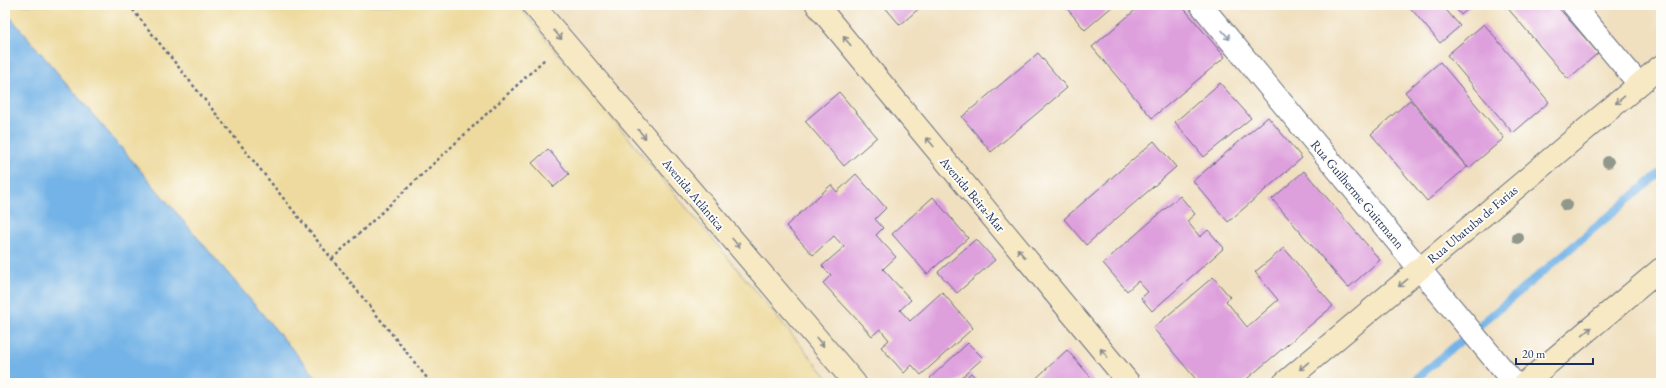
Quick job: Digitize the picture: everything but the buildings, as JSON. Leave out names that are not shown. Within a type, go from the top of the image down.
[{"type":"main road","name":"Avenida Atlântica","points":[[532,5],[855,383]]},
{"type":"main road","name":"Avenida Beira-Mar","points":[[817,5],[1129,383]]},
{"type":"main road","name":"Rua Ubatuba de Farias","points":[[1284,383],[1661,66]]},
{"type":"main road","points":[[1525,383],[1661,269]]},
{"type":"street","name":"Rua Guilherme Guittmann","points":[[1201,5],[1514,383]]},
{"type":"street","points":[[1573,5],[1639,84]]},
{"type":"path","points":[[129,5],[432,383]]},
{"type":"path","points":[[332,259],[564,42]]},
{"type":"sand","points":[[5,5],[518,5],[832,383],[321,383],[5,11]]},
{"type":"water","points":[[5,11],[321,383],[5,383]]},
{"type":"waterway","points":[[1411,383],[1661,172]]}]
